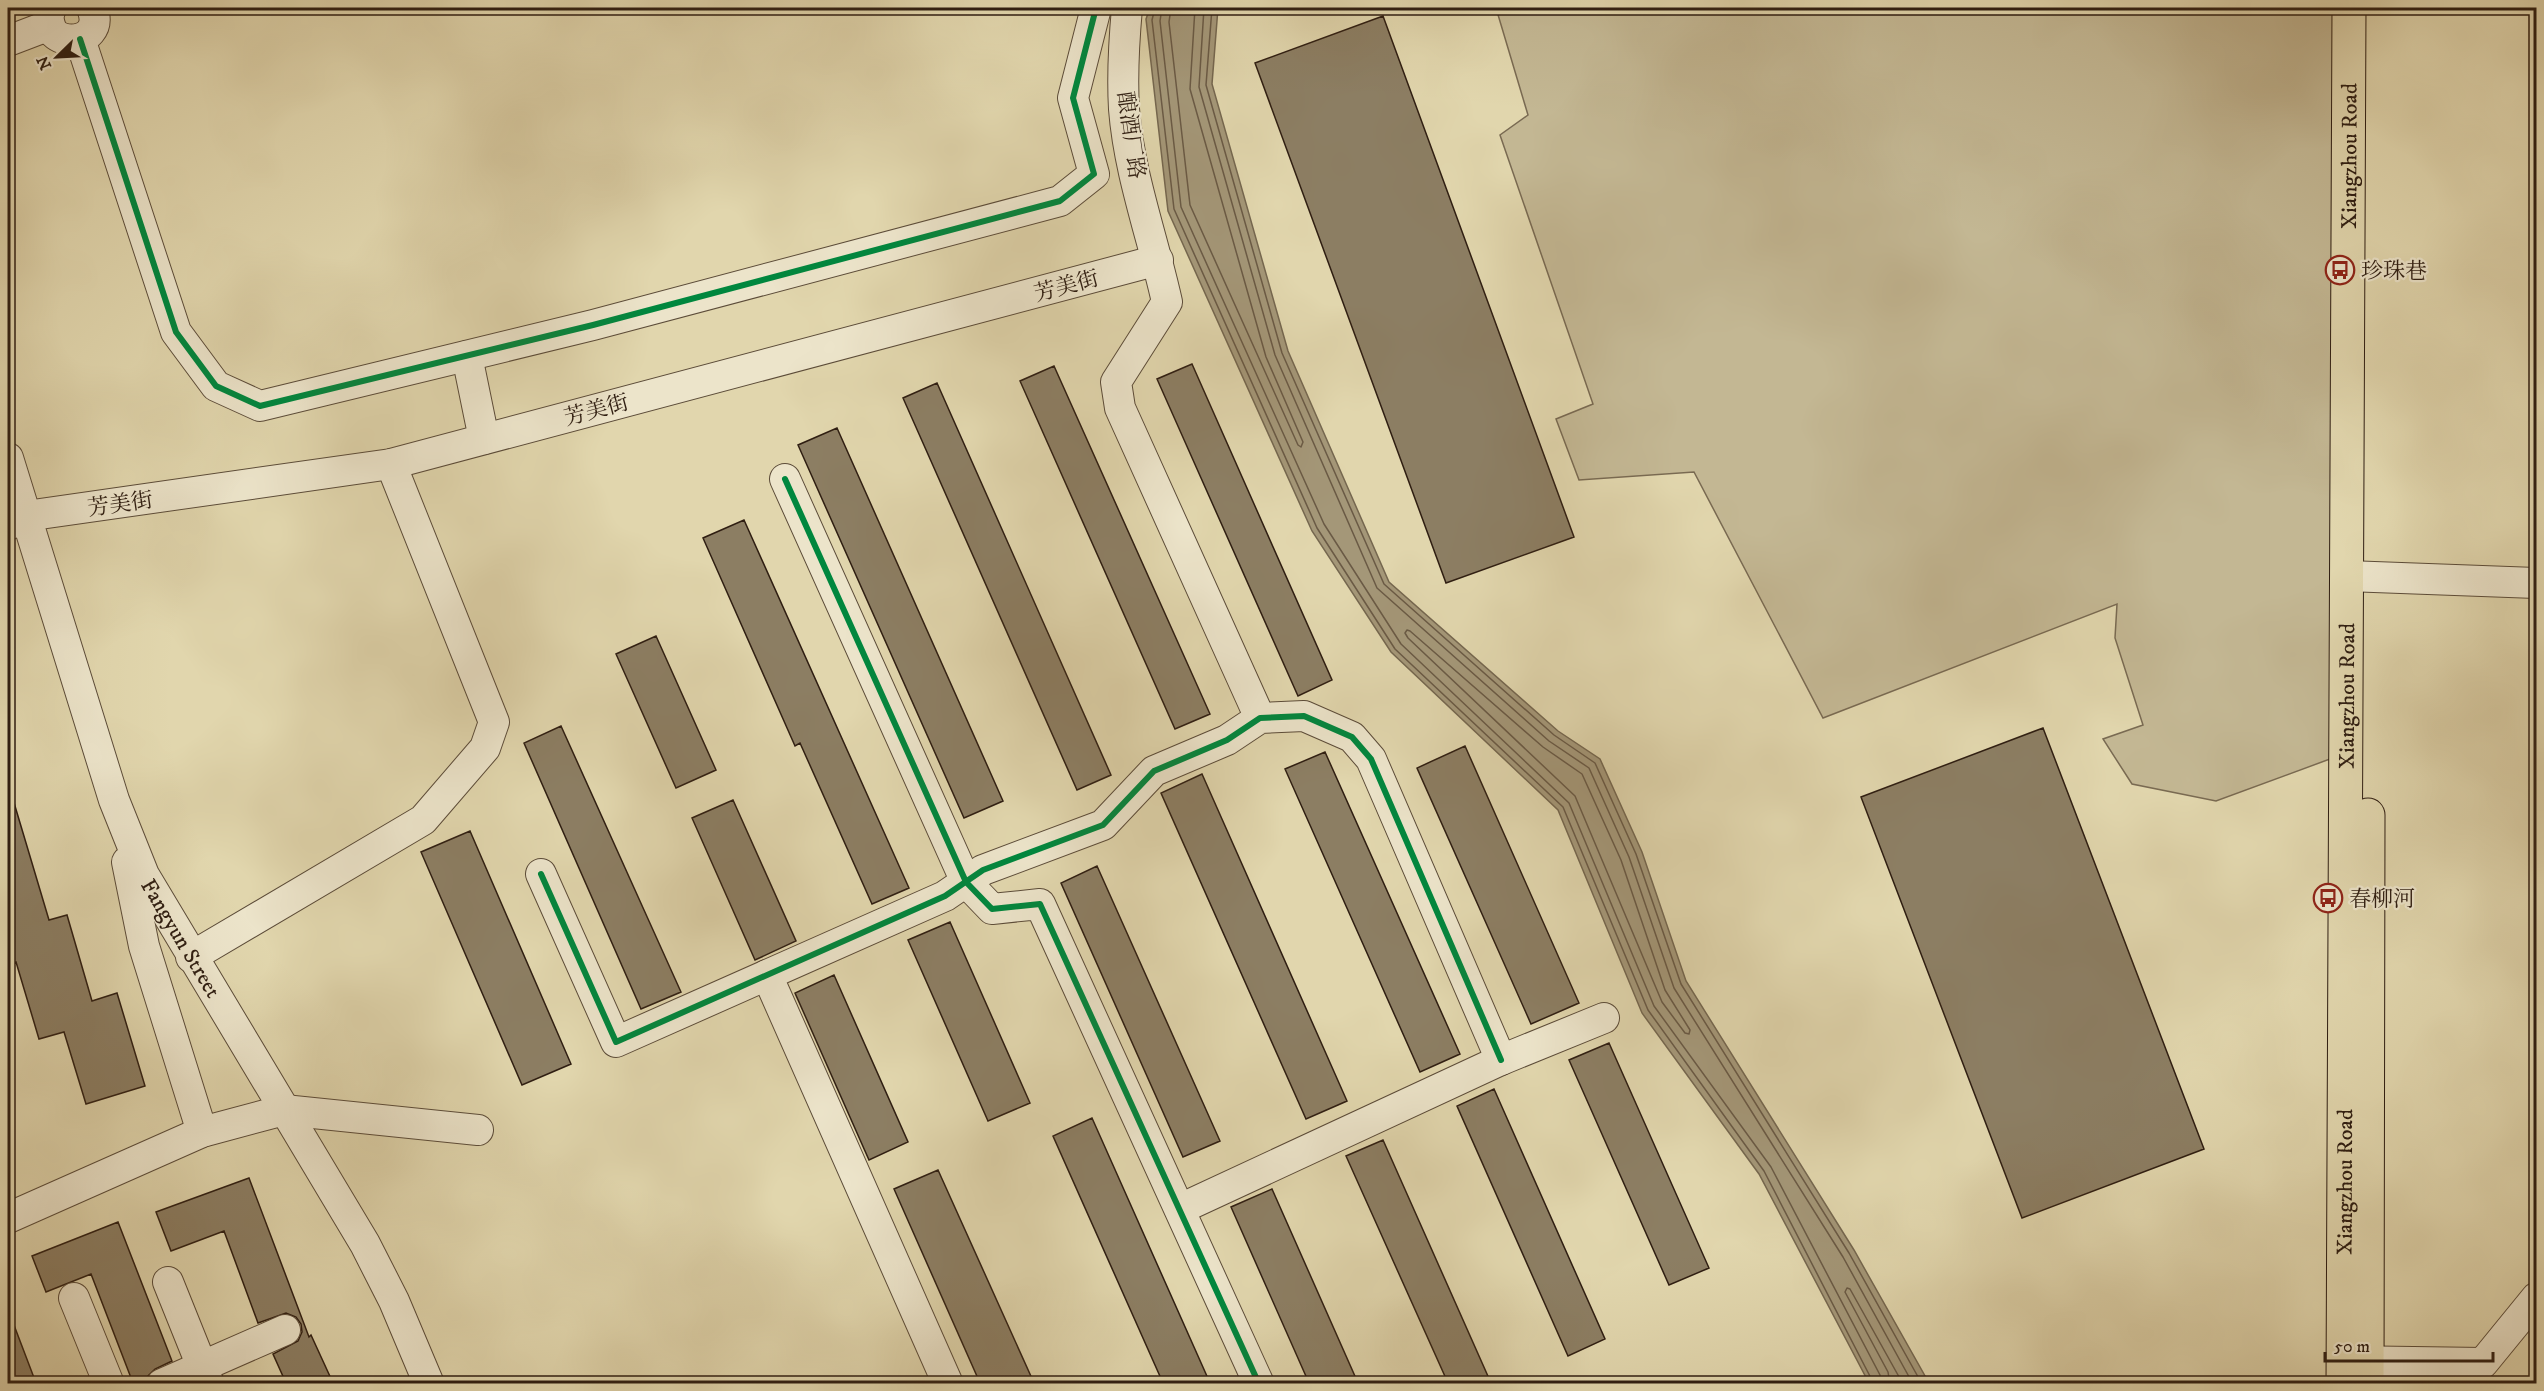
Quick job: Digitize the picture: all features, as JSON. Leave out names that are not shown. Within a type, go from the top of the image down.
[{"type":"main road","name":"Xiangzhou Road","points":[[2349,8],[2358,577]]},
{"type":"main road","name":"Xiangzhou Road","points":[[2355,1372],[2358,577],[2370,8]]},
{"type":"street","points":[[8,41],[50,16],[59,37],[80,39],[92,29],[94,21],[92,8]]},
{"type":"street","points":[[80,39],[176,332],[216,386],[260,406],[593,325],[1060,201],[1094,174],[1073,98],[1096,8]]},
{"type":"street","name":"酿酒厂路","points":[[1127,8],[1124,41],[1125,110],[1135,173],[1167,302],[1116,382],[1120,408],[1260,718]]},
{"type":"street","name":"芳美街","points":[[14,516],[391,465],[1158,260]]},
{"type":"street","points":[[467,356],[484,439]]},
{"type":"street","name":"Fangyun Street","points":[[8,458],[14,516],[114,800],[144,875],[191,957],[365,1244],[394,1301],[429,1383]]},
{"type":"street","points":[[191,957],[423,820],[485,748],[494,722],[391,465]]},
{"type":"street","points":[[785,479],[966,882],[992,909],[1040,904],[1259,1383]]},
{"type":"street","points":[[2358,577],[2536,583]]},
{"type":"street","points":[[542,874],[616,1042],[945,896],[983,870],[1103,825],[1154,771],[1227,740],[1260,718],[1304,716],[1352,737],[1371,759],[1502,1060]]},
{"type":"street","points":[[114,800],[144,946],[202,1132]]},
{"type":"street","points":[[766,975],[948,1383]]},
{"type":"street","points":[[1180,1209],[1502,1060],[1604,1018]]},
{"type":"street","points":[[8,1218],[202,1132],[284,1110],[478,1130]]},
{"type":"street","points":[[168,1282],[205,1375]]},
{"type":"street","points":[[74,1298],[109,1383]]},
{"type":"street","points":[[2355,1372],[2483,1363],[2536,1298]]},
{"type":"street","points":[[162,1383],[205,1375],[285,1330]]},
{"type":"shaded area","points":[[1496,8],[2337,8],[2330,759],[2216,801],[2132,784],[2103,739],[2143,725],[2115,638],[2117,604],[1823,718],[1694,472],[1579,480],[1556,419],[1593,404],[1500,135],[1528,115]]},
{"type":"water","points":[[1150,8],[1218,8],[1212,84],[1288,351],[1389,582],[1558,731],[1600,759],[1642,852],[1686,981],[1854,1250],[1929,1383],[1869,1383],[1759,1174],[1642,1013],[1558,810],[1391,652],[1312,531],[1168,211],[1146,19]]},
{"type":"building","points":[[1383,16],[1574,537],[1446,583],[1255,63]]},
{"type":"building","points":[[1192,364],[1332,680],[1298,696],[1157,379]]},
{"type":"building","points":[[1054,366],[1210,714],[1175,729],[1020,381]]},
{"type":"building","points":[[937,383],[1111,775],[1077,790],[903,398]]},
{"type":"building","points":[[837,428],[1003,801],[964,818],[798,445]]},
{"type":"building","points":[[744,520],[909,888],[872,904],[800,743],[795,746],[703,538]]},
{"type":"building","points":[[656,636],[716,770],[676,788],[616,654]]},
{"type":"building","points":[[561,726],[681,992],[641,1009],[524,743]]},
{"type":"building","points":[[2043,728],[2204,1149],[2022,1218],[1861,797]]},
{"type":"building","points":[[1465,746],[1579,1003],[1531,1024],[1417,768]]},
{"type":"building","points":[[1325,752],[1460,1054],[1420,1072],[1285,769]]},
{"type":"building","points":[[1202,774],[1347,1101],[1306,1119],[1161,793]]},
{"type":"building","points":[[12,796],[49,920],[67,915],[92,1001],[117,993],[145,1086],[86,1104],[64,1032],[39,1039],[16,962],[8,965],[8,797]]},
{"type":"building","points":[[733,800],[796,941],[755,960],[692,818]]},
{"type":"building","points":[[470,831],[571,1064],[522,1085],[421,852]]},
{"type":"building","points":[[1097,866],[1220,1141],[1183,1157],[1061,883]]},
{"type":"building","points":[[950,922],[1030,1103],[988,1121],[908,940]]},
{"type":"building","points":[[834,975],[908,1142],[869,1160],[795,993]]},
{"type":"building","points":[[1609,1043],[1709,1268],[1669,1285],[1569,1060]]},
{"type":"building","points":[[1494,1089],[1605,1339],[1568,1356],[1457,1106]]},
{"type":"building","points":[[1092,1118],[1210,1383],[1163,1383],[1053,1136]]},
{"type":"building","points":[[1383,1140],[1491,1383],[1448,1383],[1346,1156]]},
{"type":"building","points":[[938,1170],[1034,1383],[980,1383],[894,1189]]},
{"type":"building","points":[[249,1178],[309,1337],[311,1335],[333,1383],[286,1383],[273,1354],[298,1341],[302,1332],[301,1324],[296,1317],[286,1313],[258,1323],[224,1231],[171,1251],[156,1212]]},
{"type":"building","points":[[1272,1189],[1358,1383],[1309,1383],[1231,1207]]},
{"type":"building","points":[[118,1222],[172,1361],[133,1383],[91,1274],[46,1292],[32,1256]]},
{"type":"building","points":[[9,1312],[36,1383],[8,1383]]},
{"type":"cycle path","points":[[80,39],[176,332],[216,386],[260,406],[593,325],[1060,201],[1094,174],[1073,98],[1096,8]]},
{"type":"cycle path","points":[[785,479],[966,882],[992,909],[1040,904],[1259,1384]]},
{"type":"cycle path","points":[[541,874],[616,1042],[945,896],[983,870],[1103,825],[1154,771],[1227,740],[1260,718],[1304,716],[1352,737],[1371,759],[1501,1060]]},
{"type":"place","name":"珍珠巷","points":[[2340,270]]},
{"type":"place","name":"春柳河","points":[[2328,898]]}]
